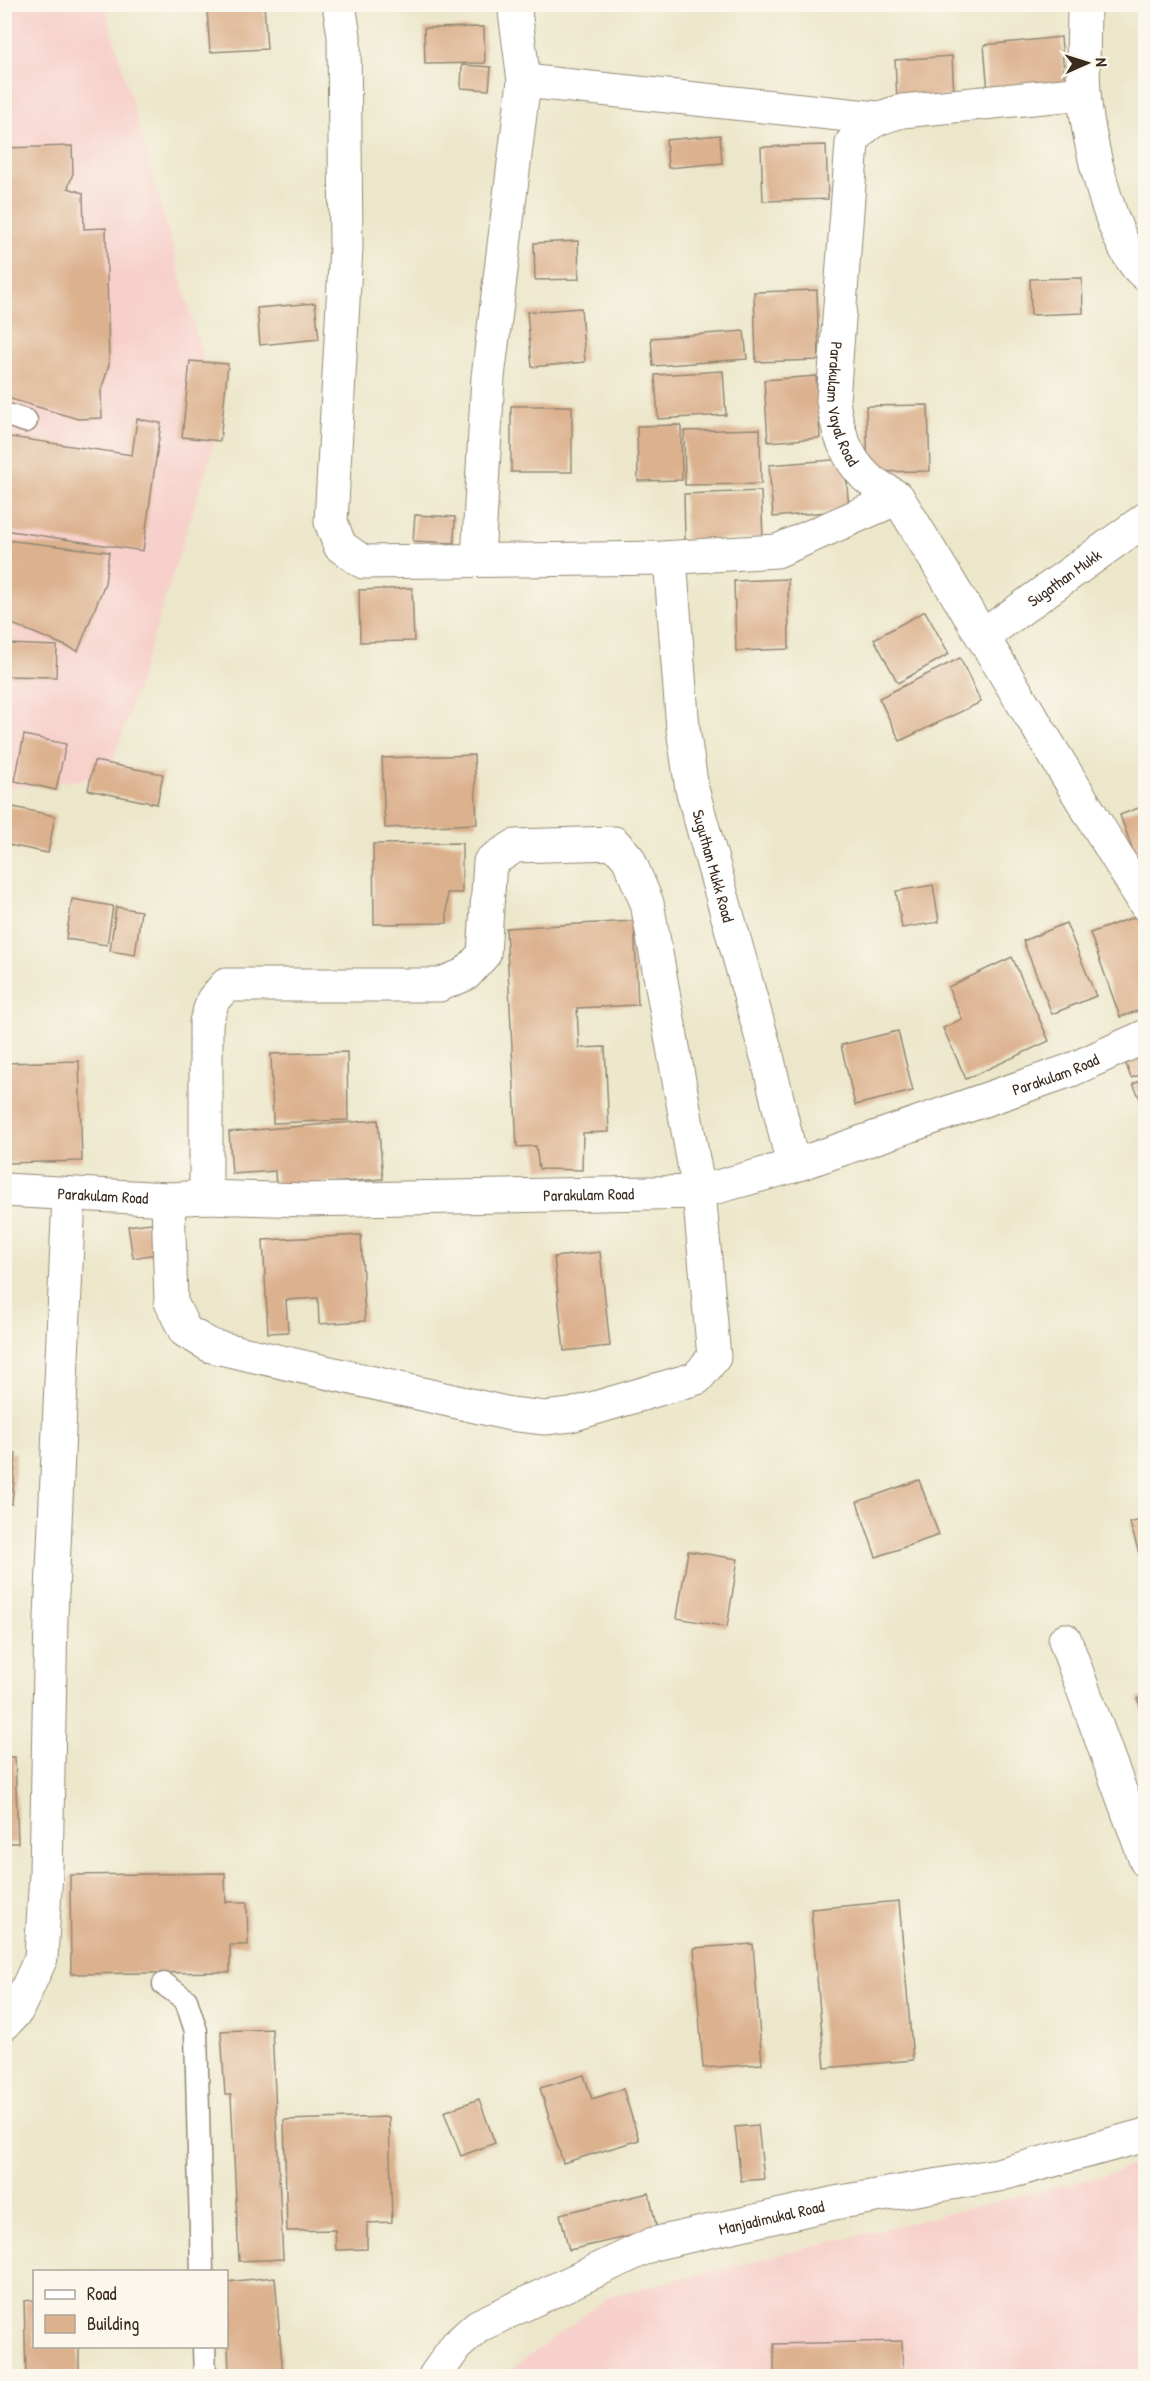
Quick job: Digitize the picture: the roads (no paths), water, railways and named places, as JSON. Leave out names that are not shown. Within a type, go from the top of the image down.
[{"type":"street","points":[[339,4],[344,36],[346,247],[331,522],[340,546],[363,562],[670,558],[777,551],[898,498]]},
{"type":"street","points":[[478,560],[488,377],[524,81],[514,4]]},
{"type":"street","points":[[1084,4],[1084,93],[1093,147],[1108,211],[1136,268],[1146,275]]},
{"type":"street","points":[[524,81],[877,118]]},
{"type":"street","name":"Parakulam Vayal Road","points":[[1084,93],[902,111],[877,118],[861,129],[852,143],[833,400],[836,424],[846,447],[866,477],[898,498],[1146,905]]},
{"type":"street","name":"Sugathan Mukk","points":[[983,636],[1146,519]]},
{"type":"street","name":"Suguthan Mukk Road","points":[[670,558],[683,729],[692,789],[768,1060],[793,1166]]},
{"type":"street","points":[[168,1199],[171,1302],[185,1331],[211,1346],[510,1414],[545,1418],[571,1415],[698,1378],[714,1357],[699,1192],[647,903],[628,858],[614,843],[584,843],[537,847],[515,846],[489,862],[484,954],[466,974],[439,985],[226,985],[213,1000],[206,1022],[206,1197]]},
{"type":"street","name":"Parakulam Road","points":[[4,1190],[168,1199],[206,1197],[305,1200],[699,1192],[793,1166],[1071,1070],[1146,1036]]},
{"type":"street","points":[[4,2024],[17,2010],[41,1958],[46,1873],[51,1617],[69,1195]]},
{"type":"street","points":[[1065,1640],[1146,1861]]},
{"type":"street","name":"Manjadimukal Road","points":[[435,2376],[456,2346],[478,2326],[653,2244],[835,2203],[998,2175],[1146,2135]]},
{"type":"lane","points":[[164,1984],[186,2000],[196,2031],[202,2270]]},
{"type":"lane","points":[[204,2348],[205,2376]]}]
